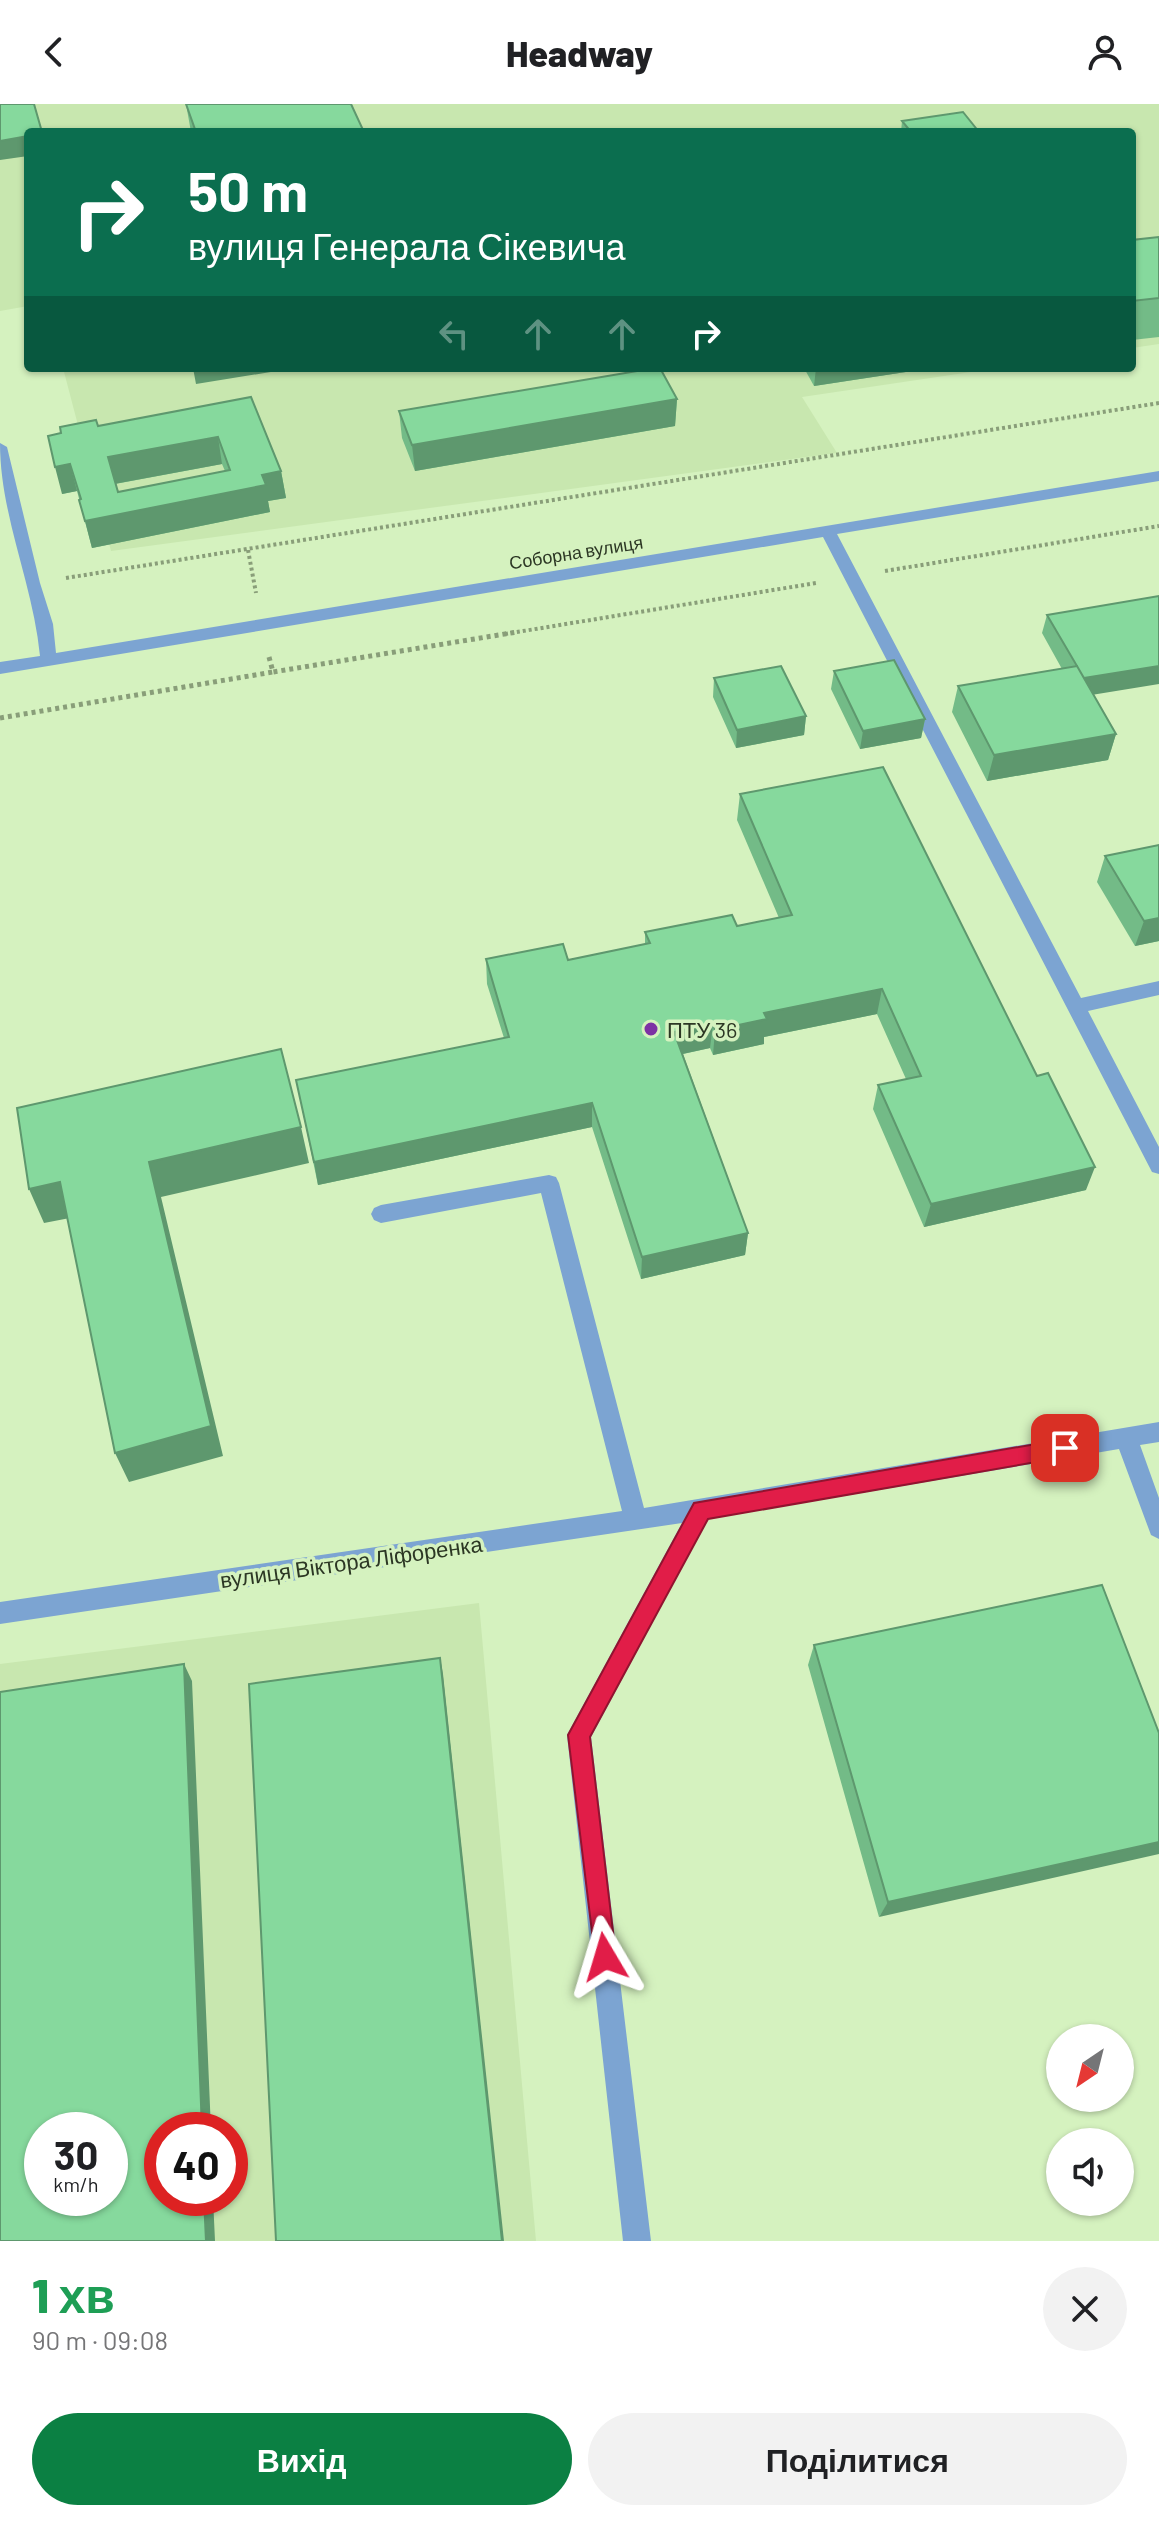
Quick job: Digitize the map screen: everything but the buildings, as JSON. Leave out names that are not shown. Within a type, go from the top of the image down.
[{"type":"street","points":[[0,447],[32,583],[45,624],[49,660]]},
{"type":"street","name":"Соборна вулиця","points":[[0,668],[1159,476]]},
{"type":"street","points":[[828,531],[1159,1166]]},
{"type":"street","points":[[1076,1006],[1159,988]]},
{"type":"street","points":[[381,1214],[549,1183],[635,1518]]},
{"type":"street","name":"вулиця Віктора Ліфоренка","points":[[0,1613],[701,1510],[1159,1432]]},
{"type":"street","points":[[1126,1438],[1159,1528]]},
{"type":"street","points":[[637,2241],[579,1735],[701,1510]]},
{"type":"path","points":[[32,583],[1159,403]]},
{"type":"path","points":[[0,718],[1159,526]]},
{"type":"path","points":[[248,550],[273,672]]},
{"type":"shaded area","points":[[0,104],[1159,104],[1159,344],[1136,347],[1136,128],[24,128],[24,307],[0,311]]},
{"type":"shaded area","points":[[64,372],[971,372],[802,397],[837,453],[111,551]]},
{"type":"shaded area","points":[[479,1603],[536,2241],[0,2241],[0,1664]]},
{"type":"place","name":"ПТУ 36","points":[[651,1029]]},
{"type":"route","points":[[605,1957],[579,1735],[701,1510],[1065,1448]]}]
